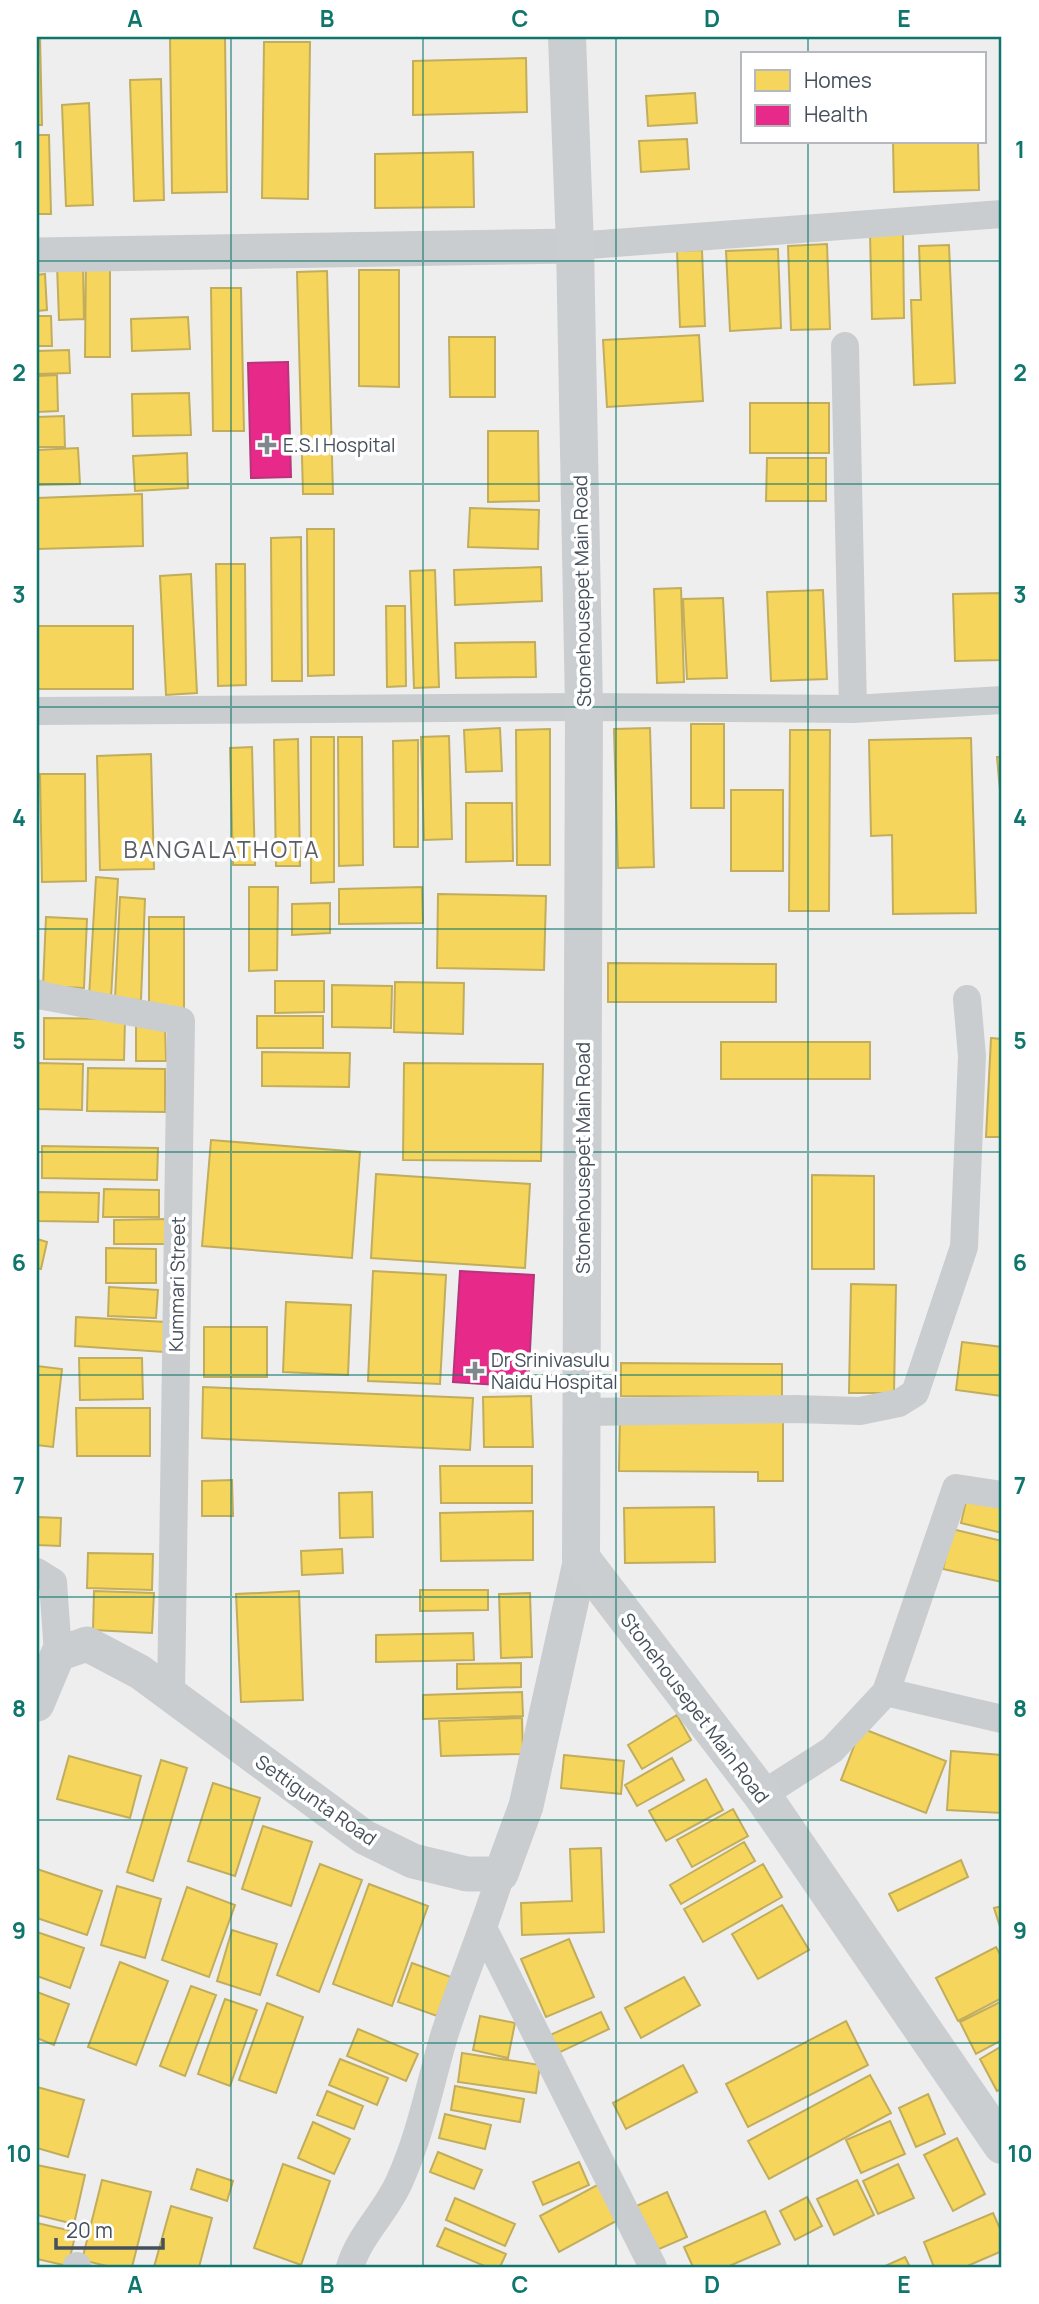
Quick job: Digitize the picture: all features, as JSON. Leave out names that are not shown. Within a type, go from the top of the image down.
[{"type":"main road","name":"Stonehousepet Main Road","points":[[567,37],[575,246],[584,706],[581,1558],[761,1795],[1002,2145]]},
{"type":"street","points":[[37,255],[575,246],[1002,214]]},
{"type":"street","points":[[845,346],[853,709]]},
{"type":"street","points":[[37,712],[584,706],[853,709],[1002,700]]},
{"type":"street","name":"Kummari Street","points":[[37,993],[181,1021],[171,1695]]},
{"type":"street","points":[[582,1412],[795,1409],[860,1411],[899,1403],[915,1393],[964,1247],[972,1056],[967,999]]},
{"type":"street","points":[[761,1795],[832,1750],[886,1692],[956,1488],[1002,1495]]},
{"type":"street","points":[[350,2267],[355,2250],[400,2182],[425,2113],[444,2036],[526,1806],[581,1558]]},
{"type":"street","points":[[37,1572],[53,1583],[58,1654],[37,1704]]},
{"type":"street","name":"Settigunta Road","points":[[58,1654],[87,1644],[140,1672],[364,1837],[413,1861],[467,1874],[501,1874]]},
{"type":"street","points":[[886,1692],[1002,1719]]},
{"type":"street","points":[[484,1930],[653,2267]]},
{"type":"building: Homes","points":[[37,37],[40,37],[42,125],[37,125]]},
{"type":"building: Homes","points":[[170,37],[225,37],[227,192],[172,193]]},
{"type":"building: Homes","points":[[264,42],[310,42],[308,199],[262,198]]},
{"type":"building: Homes","points":[[526,58],[527,112],[413,115],[413,61]]},
{"type":"building: Homes","points":[[161,79],[164,200],[134,201],[130,80]]},
{"type":"building: Homes","points":[[695,93],[697,123],[648,126],[646,96]]},
{"type":"building: Homes","points":[[89,103],[93,205],[66,206],[62,105]]},
{"type":"building: Homes","points":[[37,135],[49,135],[51,214],[37,214]]},
{"type":"building: Homes","points":[[687,139],[689,169],[641,172],[639,141]]},
{"type":"building: Homes","points":[[893,144],[978,144],[979,190],[894,192]]},
{"type":"building: Homes","points":[[473,152],[474,207],[375,208],[375,154]]},
{"type":"building: Homes","points":[[903,232],[904,318],[872,319],[870,233]]},
{"type":"building: Homes","points":[[827,244],[830,329],[791,330],[788,246]]},
{"type":"building: Homes","points":[[949,245],[955,383],[914,385],[911,300],[921,300],[919,246]]},
{"type":"building: Homes","points":[[778,249],[781,328],[730,331],[726,251]]},
{"type":"building: Homes","points":[[702,250],[705,326],[680,327],[677,251]]},
{"type":"building: Homes","points":[[86,256],[110,256],[110,357],[85,357]]},
{"type":"building: Homes","points":[[83,264],[84,319],[59,320],[57,265]]},
{"type":"building: Homes","points":[[359,270],[399,270],[399,387],[359,386]]},
{"type":"building: Homes","points":[[327,271],[333,494],[303,494],[297,272]]},
{"type":"building: Homes","points":[[45,274],[47,310],[37,311],[37,275]]},
{"type":"building: Homes","points":[[211,288],[241,288],[244,431],[213,431]]},
{"type":"building: Homes","points":[[37,316],[51,316],[52,346],[37,346]]},
{"type":"building: Homes","points":[[188,317],[190,349],[132,351],[131,319]]},
{"type":"building: Homes","points":[[699,335],[703,401],[607,407],[603,340]]},
{"type":"building: Homes","points":[[449,337],[495,337],[495,397],[450,397]]},
{"type":"building: Homes","points":[[69,350],[70,373],[37,374],[37,351]]},
{"type":"building: Homes","points":[[57,375],[58,411],[37,412],[37,376]]},
{"type":"building: Homes","points":[[189,393],[191,435],[133,436],[132,394]]},
{"type":"building: Homes","points":[[750,403],[829,403],[829,453],[750,453]]},
{"type":"building: Homes","points":[[64,416],[65,447],[37,447],[37,417]]},
{"type":"building: Homes","points":[[488,431],[538,431],[539,501],[488,502]]},
{"type":"building: Homes","points":[[78,448],[80,484],[37,485],[37,450]]},
{"type":"building: Homes","points":[[187,453],[188,488],[135,491],[133,456]]},
{"type":"building: Homes","points":[[767,458],[826,458],[826,501],[766,501]]},
{"type":"building: Homes","points":[[142,494],[143,546],[37,549],[37,498]]},
{"type":"building: Homes","points":[[470,508],[539,510],[538,549],[468,547]]},
{"type":"building: Homes","points":[[307,529],[334,529],[334,675],[308,676]]},
{"type":"building: Homes","points":[[301,537],[302,681],[272,681],[271,538]]},
{"type":"building: Homes","points":[[216,564],[245,564],[246,685],[218,686]]},
{"type":"building: Homes","points":[[541,567],[542,601],[455,605],[454,570]]},
{"type":"building: Homes","points":[[435,570],[439,687],[414,688],[410,571]]},
{"type":"building: Homes","points":[[191,574],[197,693],[166,695],[160,576]]},
{"type":"building: Homes","points":[[681,588],[684,682],[657,683],[654,589]]},
{"type":"building: Homes","points":[[823,590],[827,679],[771,681],[767,592]]},
{"type":"building: Homes","points":[[1002,593],[1002,660],[955,661],[953,594]]},
{"type":"building: Homes","points":[[723,598],[727,678],[687,679],[683,599]]},
{"type":"building: Homes","points":[[386,606],[405,606],[406,686],[387,687]]},
{"type":"building: Homes","points":[[37,626],[133,626],[133,689],[37,689]]},
{"type":"building: Homes","points":[[535,642],[536,677],[456,678],[455,643]]},
{"type":"building: Homes","points":[[691,724],[724,724],[724,808],[691,808]]},
{"type":"building: Homes","points":[[500,728],[502,771],[466,772],[464,730]]},
{"type":"building: Homes","points":[[650,728],[654,867],[618,868],[614,729]]},
{"type":"building: Homes","points":[[550,729],[550,865],[517,865],[516,730]]},
{"type":"building: Homes","points":[[790,730],[830,730],[829,911],[789,911]]},
{"type":"building: Homes","points":[[449,736],[452,839],[424,840],[421,737]]},
{"type":"building: Homes","points":[[311,737],[334,737],[334,882],[311,883]]},
{"type":"building: Homes","points":[[338,737],[362,737],[363,865],[339,866]]},
{"type":"building: Homes","points":[[971,738],[976,913],[893,914],[892,835],[871,836],[869,740]]},
{"type":"building: Homes","points":[[298,739],[300,866],[276,866],[274,740]]},
{"type":"building: Homes","points":[[418,740],[418,847],[394,847],[393,741]]},
{"type":"building: Homes","points":[[252,747],[255,865],[233,865],[230,748]]},
{"type":"building: Homes","points":[[151,754],[154,869],[100,870],[97,756]]},
{"type":"building: Homes","points":[[997,757],[1002,757],[1002,813]]},
{"type":"building: Homes","points":[[40,774],[85,774],[86,881],[42,882]]},
{"type":"building: Homes","points":[[731,790],[783,790],[783,871],[731,871]]},
{"type":"building: Homes","points":[[466,803],[512,803],[513,861],[466,862]]},
{"type":"building: Homes","points":[[96,877],[118,879],[111,998],[89,997]]},
{"type":"building: Homes","points":[[249,887],[278,887],[277,970],[249,971]]},
{"type":"building: Homes","points":[[422,887],[423,923],[339,924],[339,889]]},
{"type":"building: Homes","points":[[438,894],[546,896],[544,970],[437,968]]},
{"type":"building: Homes","points":[[120,897],[145,899],[141,1000],[115,999]]},
{"type":"building: Homes","points":[[330,903],[330,933],[292,935],[292,904]]},
{"type":"building: Homes","points":[[46,917],[87,919],[84,988],[43,986]]},
{"type":"building: Homes","points":[[149,917],[184,917],[184,1009],[149,1008]]},
{"type":"building: Homes","points":[[608,963],[776,964],[776,1002],[608,1002]]},
{"type":"building: Homes","points":[[275,981],[324,981],[324,1012],[275,1013]]},
{"type":"building: Homes","points":[[395,982],[464,983],[463,1034],[394,1032]]},
{"type":"building: Homes","points":[[332,985],[392,986],[391,1028],[332,1027]]},
{"type":"building: Homes","points":[[257,1016],[323,1016],[323,1048],[257,1048]]},
{"type":"building: Homes","points":[[44,1018],[125,1019],[124,1060],[44,1059]]},
{"type":"building: Homes","points":[[136,1026],[165,1026],[166,1061],[136,1061]]},
{"type":"building: Homes","points":[[991,1038],[1002,1039],[1002,1137],[986,1137]]},
{"type":"building: Homes","points":[[721,1042],[870,1042],[870,1079],[721,1079]]},
{"type":"building: Homes","points":[[262,1052],[350,1053],[349,1087],[262,1086]]},
{"type":"building: Homes","points":[[37,1063],[83,1064],[82,1110],[37,1109]]},
{"type":"building: Homes","points":[[404,1063],[543,1064],[541,1161],[403,1160]]},
{"type":"building: Homes","points":[[88,1068],[165,1069],[165,1112],[87,1111]]},
{"type":"building: Homes","points":[[211,1140],[360,1152],[352,1258],[202,1246]]},
{"type":"building: Homes","points":[[42,1146],[158,1148],[157,1180],[42,1178]]},
{"type":"building: Homes","points":[[376,1174],[530,1184],[525,1268],[371,1258]]},
{"type":"building: Homes","points":[[812,1175],[874,1176],[874,1269],[812,1269]]},
{"type":"building: Homes","points":[[104,1189],[159,1190],[159,1217],[103,1217]]},
{"type":"building: Homes","points":[[37,1192],[99,1193],[98,1222],[37,1221]]},
{"type":"building: Homes","points":[[165,1219],[165,1244],[114,1244],[114,1220]]},
{"type":"building: Homes","points":[[37,1239],[47,1242],[41,1269],[37,1268]]},
{"type":"building: Homes","points":[[106,1248],[156,1249],[156,1283],[106,1283]]},
{"type":"building: Homes","points":[[373,1271],[446,1275],[440,1384],[368,1381]]},
{"type":"building: Homes","points":[[851,1284],[896,1285],[894,1393],[849,1393]]},
{"type":"building: Homes","points":[[109,1287],[158,1290],[156,1318],[108,1316]]},
{"type":"building: Homes","points":[[286,1302],[351,1305],[348,1375],[283,1372]]},
{"type":"building: Homes","points":[[76,1317],[166,1322],[164,1352],[75,1346]]},
{"type":"building: Homes","points":[[204,1327],[267,1327],[267,1377],[204,1377]]},
{"type":"building: Homes","points":[[962,1342],[1002,1347],[1002,1396],[956,1390]]},
{"type":"building: Homes","points":[[79,1358],[142,1358],[143,1399],[80,1400]]},
{"type":"building: Homes","points":[[621,1363],[782,1364],[782,1397],[621,1396]]},
{"type":"building: Homes","points":[[37,1366],[62,1369],[53,1447],[37,1445]]},
{"type":"building: Homes","points":[[203,1387],[473,1398],[470,1450],[202,1438]]},
{"type":"building: Homes","points":[[531,1396],[533,1447],[484,1447],[483,1397]]},
{"type":"building: Homes","points":[[76,1408],[150,1408],[150,1456],[77,1456]]},
{"type":"building: Homes","points":[[620,1416],[783,1417],[783,1481],[758,1481],[758,1472],[619,1471]]},
{"type":"building: Homes","points":[[440,1466],[532,1466],[532,1503],[441,1503]]},
{"type":"building: Homes","points":[[232,1480],[233,1516],[202,1516],[202,1481]]},
{"type":"building: Homes","points":[[372,1492],[373,1537],[340,1538],[339,1493]]},
{"type":"building: Homes","points":[[968,1493],[1002,1501],[1002,1533],[961,1523]]},
{"type":"building: Homes","points":[[714,1507],[715,1562],[625,1563],[624,1508]]},
{"type":"building: Homes","points":[[533,1511],[533,1560],[441,1561],[440,1513]]},
{"type":"building: Homes","points":[[37,1517],[61,1518],[60,1546],[37,1545]]},
{"type":"building: Homes","points":[[952,1529],[1002,1541],[1002,1582],[943,1569]]},
{"type":"building: Homes","points":[[342,1549],[343,1573],[302,1575],[301,1551]]},
{"type":"building: Homes","points":[[88,1553],[153,1554],[152,1590],[87,1588]]},
{"type":"building: Homes","points":[[420,1590],[488,1590],[488,1610],[420,1611]]},
{"type":"building: Homes","points":[[94,1591],[154,1593],[152,1633],[93,1630]]},
{"type":"building: Homes","points":[[299,1591],[303,1700],[241,1702],[236,1594]]},
{"type":"building: Homes","points":[[530,1593],[532,1657],[501,1658],[499,1594]]},
{"type":"building: Homes","points":[[473,1633],[474,1660],[376,1662],[376,1635]]},
{"type":"building: Homes","points":[[521,1663],[521,1687],[457,1689],[457,1664]]},
{"type":"building: Homes","points":[[522,1692],[523,1716],[423,1719],[423,1695]]},
{"type":"building: Homes","points":[[677,1715],[691,1740],[642,1769],[628,1745]]},
{"type":"building: Homes","points":[[522,1718],[523,1754],[441,1756],[439,1721]]},
{"type":"building: Homes","points":[[861,1728],[946,1761],[926,1813],[841,1780]]},
{"type":"building: Homes","points":[[951,1751],[1002,1755],[1002,1813],[947,1810]]},
{"type":"building: Homes","points":[[564,1755],[624,1761],[621,1794],[561,1788]]},
{"type":"building: Homes","points":[[69,1756],[141,1776],[130,1818],[57,1799]]},
{"type":"building: Homes","points":[[672,1758],[684,1780],[637,1806],[625,1785]]},
{"type":"building: Homes","points":[[161,1760],[187,1768],[153,1881],[127,1872]]},
{"type":"building: Homes","points":[[706,1779],[723,1810],[666,1841],[649,1811]]},
{"type":"building: Homes","points":[[213,1783],[260,1798],[235,1876],[188,1861]]},
{"type":"building: Homes","points":[[733,1809],[748,1836],[692,1867],[677,1840]]},
{"type":"building: Homes","points":[[263,1826],[312,1842],[291,1906],[242,1889]]},
{"type":"building: Homes","points":[[744,1842],[755,1861],[681,1904],[670,1885]]},
{"type":"building: Homes","points":[[601,1848],[604,1932],[522,1935],[521,1903],[572,1901],[570,1849]]},
{"type":"building: Homes","points":[[961,1860],[968,1877],[898,1911],[889,1894]]},
{"type":"building: Homes","points":[[320,1864],[362,1880],[319,1992],[277,1975]]},
{"type":"building: Homes","points":[[763,1864],[782,1897],[703,1942],[684,1909]]},
{"type":"building: Homes","points":[[37,1869],[102,1891],[87,1935],[37,1918]]},
{"type":"building: Homes","points":[[369,1884],[428,1906],[392,2006],[333,1984]]},
{"type":"building: Homes","points":[[117,1886],[161,1899],[145,1958],[101,1945]]},
{"type":"building: Homes","points":[[187,1887],[235,1905],[209,1977],[162,1960]]},
{"type":"building: Homes","points":[[782,1905],[809,1950],[758,1979],[732,1934]]},
{"type":"building: Homes","points":[[1002,1906],[1002,1933],[994,1908]]},
{"type":"building: Homes","points":[[232,1930],[277,1944],[260,1995],[217,1981]]},
{"type":"building: Homes","points":[[37,1932],[84,1948],[70,1988],[37,1976]]},
{"type":"building: Homes","points":[[569,1939],[594,1997],[546,2017],[521,1959]]},
{"type":"building: Homes","points":[[996,1947],[1002,1958],[1002,1998],[958,2021],[936,1978]]},
{"type":"building: Homes","points":[[120,1962],[168,1981],[136,2065],[88,2047]]},
{"type":"building: Homes","points":[[412,1963],[451,1977],[437,2016],[398,2002]]},
{"type":"building: Homes","points":[[684,1977],[700,2005],[641,2038],[625,2008]]},
{"type":"building: Homes","points":[[191,1986],[216,1995],[185,2076],[160,2066]]},
{"type":"building: Homes","points":[[37,1992],[69,2004],[54,2045],[37,2038]]},
{"type":"building: Homes","points":[[225,1999],[257,2010],[230,2086],[198,2074]]},
{"type":"building: Homes","points":[[1002,2001],[1002,2040],[976,2054],[960,2022]]},
{"type":"building: Homes","points":[[267,2003],[303,2017],[276,2093],[239,2080]]},
{"type":"building: Homes","points":[[601,2012],[609,2029],[556,2054],[548,2036]]},
{"type":"building: Homes","points":[[480,2016],[515,2023],[508,2058],[473,2050]]},
{"type":"building: Homes","points":[[846,2021],[868,2065],[748,2127],[726,2084]]},
{"type":"building: Homes","points":[[358,2029],[418,2054],[406,2081],[347,2056]]},
{"type":"building: Homes","points":[[1002,2046],[1002,2088],[997,2091],[980,2059]]},
{"type":"building: Homes","points":[[462,2053],[540,2065],[536,2093],[458,2082]]},
{"type":"building: Homes","points":[[340,2059],[388,2078],[377,2105],[329,2085]]},
{"type":"building: Homes","points":[[683,2065],[697,2092],[626,2129],[613,2103]]},
{"type":"building: Homes","points":[[870,2075],[891,2113],[769,2179],[748,2141]]},
{"type":"building: Homes","points":[[455,2086],[524,2099],[520,2122],[451,2110]]},
{"type":"building: Homes","points":[[37,2087],[84,2100],[68,2157],[37,2148]]},
{"type":"building: Homes","points":[[327,2091],[363,2106],[354,2129],[317,2115]]},
{"type":"building: Homes","points":[[928,2094],[945,2134],[916,2147],[899,2108]]},
{"type":"building: Homes","points":[[445,2114],[491,2125],[485,2149],[439,2138]]},
{"type":"building: Homes","points":[[890,2121],[905,2154],[861,2173],[846,2140]]},
{"type":"building: Homes","points":[[313,2122],[350,2139],[334,2174],[298,2158]]},
{"type":"building: Homes","points":[[957,2138],[985,2194],[953,2211],[924,2155]]},
{"type":"building: Homes","points":[[438,2152],[482,2170],[474,2189],[430,2172]]},
{"type":"building: Homes","points":[[579,2162],[589,2185],[543,2205],[533,2182]]},
{"type":"building: Homes","points":[[283,2164],[330,2181],[301,2265],[254,2248]]},
{"type":"building: Homes","points":[[898,2164],[914,2198],[878,2214],[863,2181]]},
{"type":"building: Homes","points":[[37,2165],[85,2175],[74,2224],[37,2215]]},
{"type":"building: Homes","points":[[197,2169],[233,2181],[227,2201],[191,2189]]},
{"type":"building: Homes","points":[[102,2180],[151,2192],[132,2267],[111,2267],[82,2260]]},
{"type":"building: Homes","points":[[857,2180],[874,2215],[834,2235],[817,2199]]},
{"type":"building: Homes","points":[[599,2184],[618,2220],[559,2252],[540,2216]]},
{"type":"building: Homes","points":[[667,2192],[687,2237],[652,2252],[632,2208]]},
{"type":"building: Homes","points":[[807,2197],[822,2226],[795,2240],[780,2211]]},
{"type":"building: Homes","points":[[455,2198],[515,2224],[505,2246],[446,2220]]},
{"type":"building: Homes","points":[[171,2206],[212,2218],[199,2267],[154,2267]]},
{"type":"building: Homes","points":[[765,2211],[780,2244],[727,2267],[693,2267],[684,2247]]},
{"type":"building: Homes","points":[[993,2213],[1002,2233],[1002,2251],[965,2267],[934,2267],[924,2242]]},
{"type":"building: Homes","points":[[37,2223],[76,2232],[68,2266],[37,2259]]},
{"type":"building: Homes","points":[[445,2228],[506,2254],[500,2267],[487,2267],[437,2246]]},
{"type":"building: Homes","points":[[905,2257],[910,2267],[883,2267]]},
{"type":"building: Health","points":[[288,362],[291,477],[251,478],[248,363]]},
{"type":"building: Health","points":[[460,1271],[534,1275],[528,1387],[453,1382]]},
{"type":"place","name":"E.S.I Hospital","points":[[267,445]]},
{"type":"place","name":"Dr Srinivasulu Naidu Hospital","points":[[475,1371]]},
{"type":"district","name":"BANGALATHOTA","points":[[222,850]]}]
